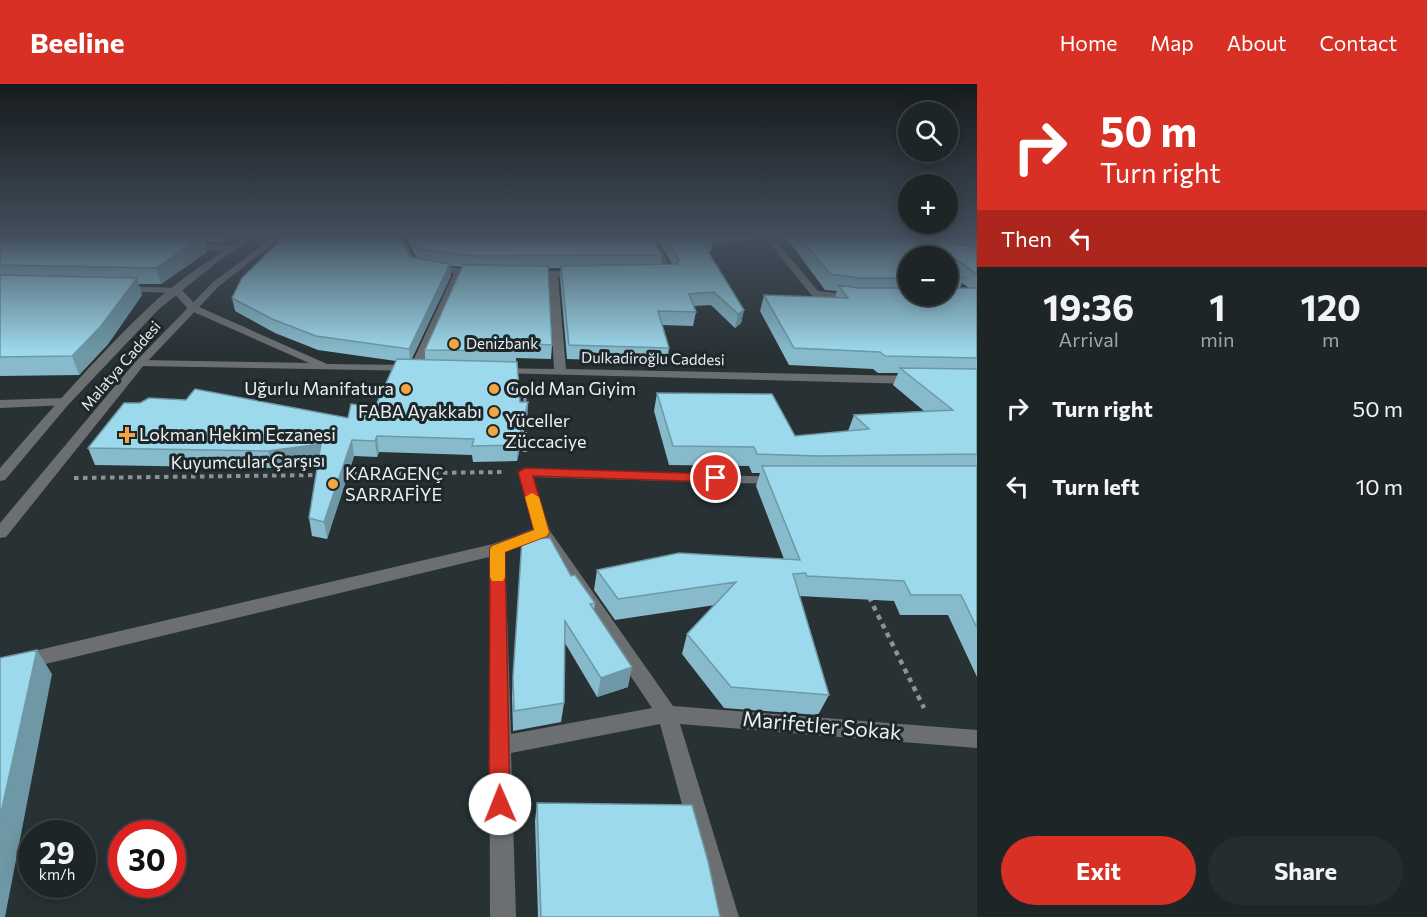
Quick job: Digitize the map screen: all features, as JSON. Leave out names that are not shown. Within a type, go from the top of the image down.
[{"type":"street","points":[[2,473],[64,402],[155,307],[197,275]]},
{"type":"street","name":"Malatya Caddesi","points":[[0,533],[140,363],[216,284],[228,275]]},
{"type":"street","points":[[140,363],[421,369],[458,275]]},
{"type":"street","points":[[553,275],[560,372]]},
{"type":"street","points":[[800,275],[815,294],[865,298]]},
{"type":"street","points":[[106,288],[177,290],[193,308],[328,368]]},
{"type":"street","name":"Dulkadiroğlu Caddesi","points":[[492,371],[931,380]]},
{"type":"street","points":[[0,404],[64,402]]},
{"type":"street","points":[[726,917],[667,714],[542,532],[525,472],[787,481]]},
{"type":"street","points":[[0,667],[497,549],[542,532]]},
{"type":"street","points":[[497,549],[503,917]]},
{"type":"street","name":"Marifetler Sokak","points":[[499,746],[667,714],[977,739]]},
{"type":"path","points":[[525,372],[525,472]]},
{"type":"path","name":"Kuyumcular Çarşısı","points":[[337,474],[525,472]]},
{"type":"path","name":"Kuyumcular Çarşısı","points":[[45,479],[326,475]]},
{"type":"path","points":[[864,587],[938,736]]},
{"type":"building","points":[[0,275],[137,278],[101,326],[72,356],[0,357]]},
{"type":"building","points":[[245,275],[445,275],[409,349],[316,336],[272,319],[232,298]]},
{"type":"building","points":[[459,275],[548,275],[552,345],[515,343],[516,351],[425,350]]},
{"type":"building","points":[[562,275],[722,275],[744,310],[738,314],[714,292],[689,294],[696,312],[658,311],[669,348],[569,345]]},
{"type":"building","points":[[836,275],[898,275],[898,278],[859,278]]},
{"type":"building","points":[[838,285],[859,288],[898,288],[898,306],[958,306],[958,288],[977,288],[977,358],[885,356],[880,352],[794,348],[764,295],[848,298]]},
{"type":"building","points":[[397,359],[517,362],[520,402],[528,402],[517,445],[472,446],[474,439],[377,436],[375,441],[352,440],[324,522],[309,518],[321,444],[268,451],[88,448],[124,403],[140,403],[149,398],[186,400],[195,389],[348,418],[351,404],[375,407]]},
{"type":"building","points":[[900,368],[977,369],[977,454],[818,456],[757,454],[754,447],[673,446],[657,393],[772,394],[795,436],[869,429],[854,415],[953,410]]},
{"type":"building","points":[[762,466],[977,466],[977,628],[961,595],[911,595],[904,581],[793,574],[829,695],[731,687],[687,634],[736,582],[618,599],[597,570],[679,553],[800,560]]},
{"type":"building","points":[[550,538],[571,576],[575,575],[595,603],[590,604],[632,667],[601,678],[565,621],[564,703],[514,711],[513,677],[522,539]]},
{"type":"building","points":[[37,650],[0,817],[0,658]]},
{"type":"building","points":[[537,803],[692,805],[708,861],[720,917],[541,917]]},
{"type":"slow traffic","points":[[497,577],[497,549],[542,532],[532,497]]},
{"type":"place","name":"Denizbank","points":[[454,344]]},
{"type":"place","name":"Uğurlu Manifatura","points":[[406,389]]},
{"type":"place","name":"Gold Man Giyim","points":[[494,389]]},
{"type":"place","name":"FABA Ayakkabı","points":[[494,412]]},
{"type":"place","name":"Yüceller Züccaciye","points":[[493,431]]},
{"type":"place","name":"Lokman Hekim Eczanesi","points":[[127,435]]},
{"type":"place","name":"KARAGENÇ SARRAFİYE","points":[[333,484]]},
{"type":"route","points":[[500,804],[497,549],[542,532],[525,472],[716,478]]}]
